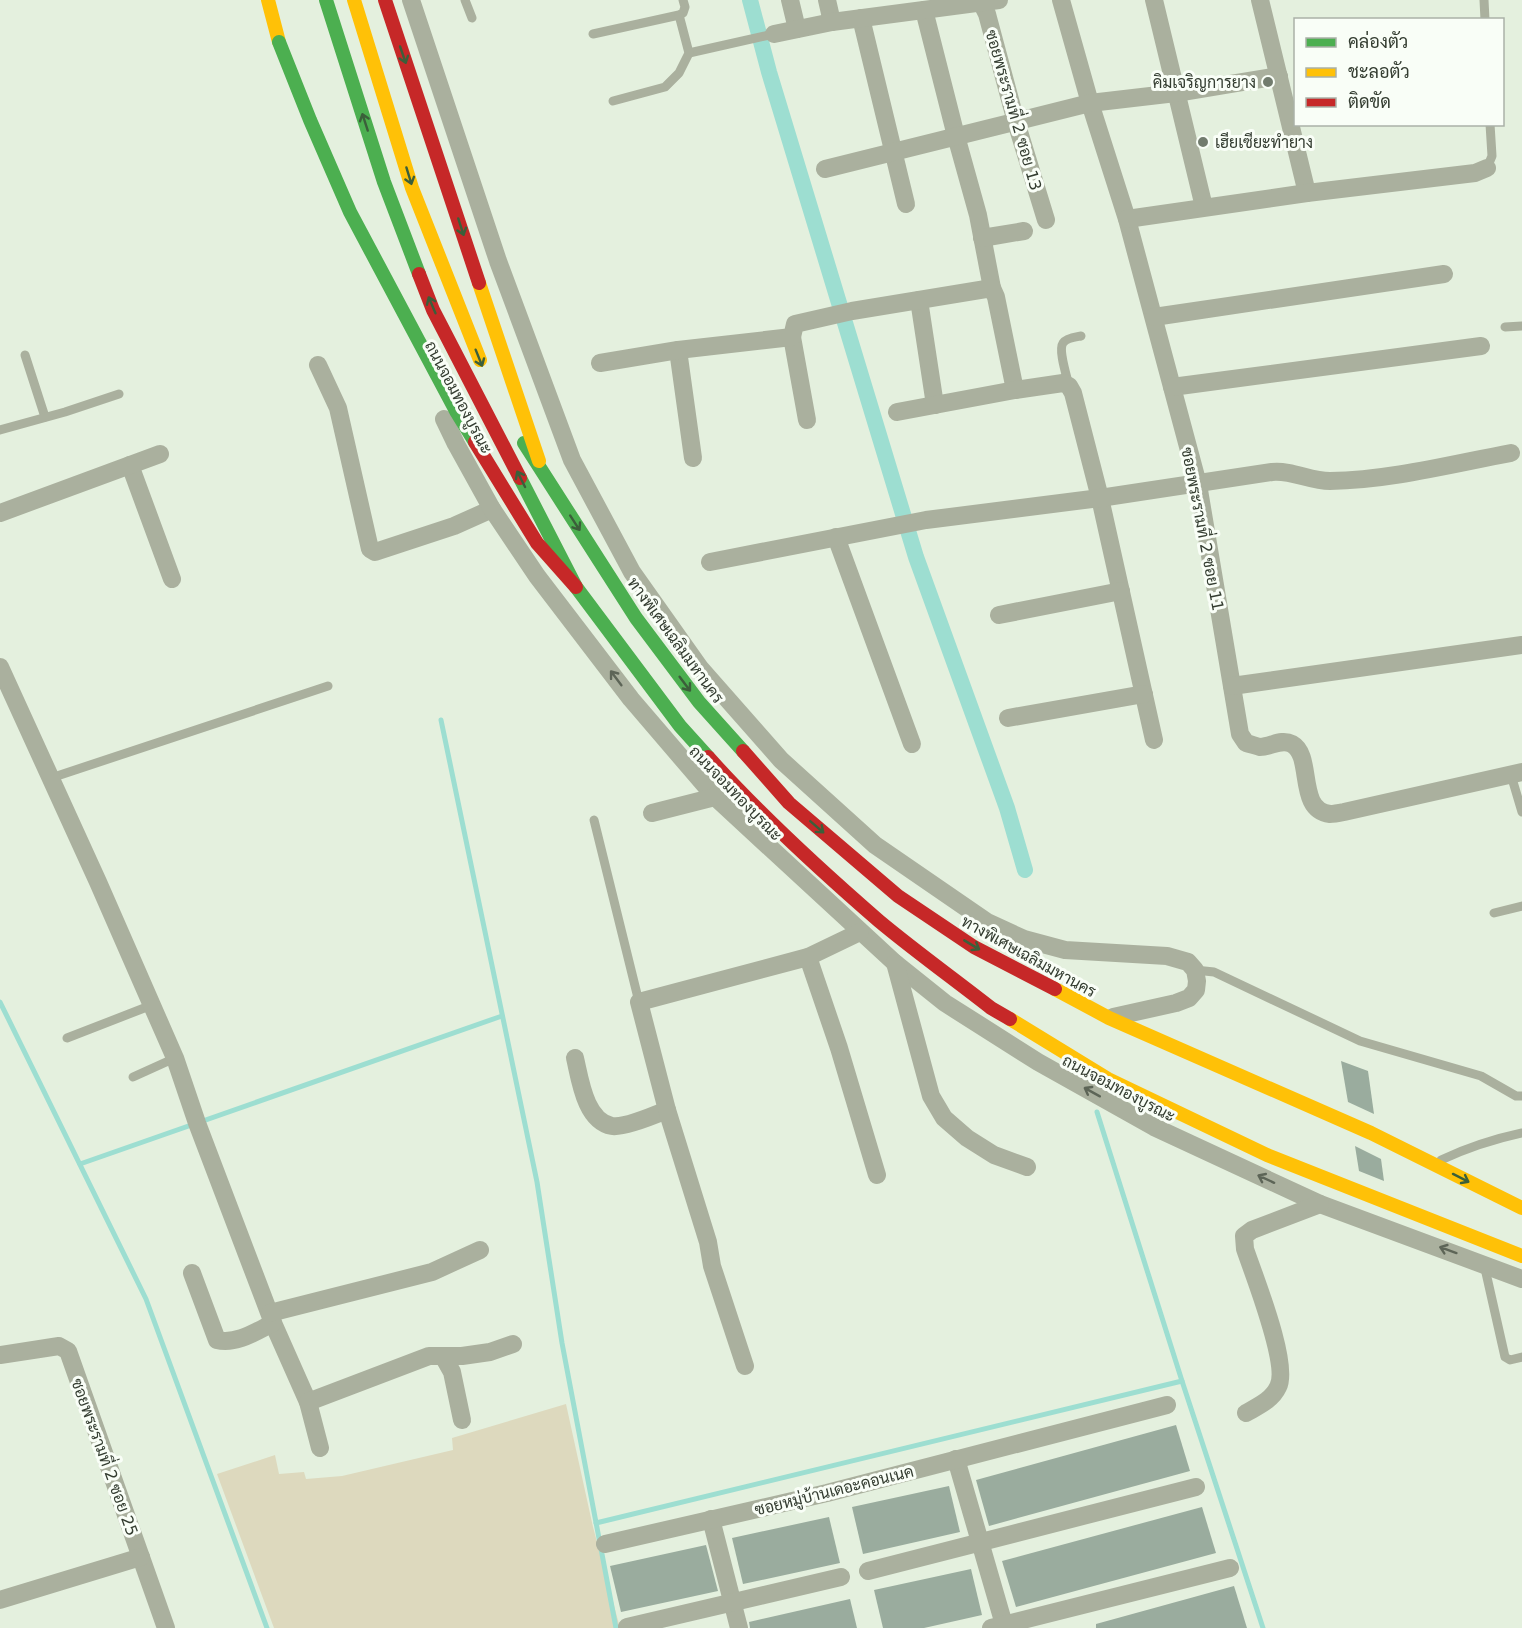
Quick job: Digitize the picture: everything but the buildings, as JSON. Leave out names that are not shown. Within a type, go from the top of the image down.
[{"type":"highway","points":[[268,0],[279,42],[350,212],[456,411],[537,543],[576,587],[680,726],[746,800],[881,922],[991,1008],[1108,1079],[1267,1155],[1522,1256]]},
{"type":"highway","points":[[326,0],[384,182],[433,310],[576,587]]},
{"type":"highway","points":[[354,0],[412,188],[486,374]]},
{"type":"highway","points":[[385,0],[544,474]]},
{"type":"highway","points":[[513,425],[544,474]]},
{"type":"highway","name":"ทางพิเศษเฉลิมมหานคร","points":[[544,474],[636,618],[699,702],[789,803],[898,896],[974,947],[1109,1018],[1371,1133],[1522,1208]]},
{"type":"street","name":"ถนนจอมทองบูรณะ","points":[[258,0],[273,58],[295,123],[384,306],[492,509],[537,576],[631,699],[715,797],[860,932],[945,1004],[1048,1068],[1154,1127],[1320,1204],[1522,1278]]},
{"type":"street","name":"ถนนจอมทองบูรณะ","points":[[273,0],[300,81],[342,172],[469,420],[570,595],[612,653],[654,700],[696,755],[802,860],[874,926],[997,1018],[1093,1077],[1202,1131],[1424,1224],[1522,1261]]},
{"type":"street","points":[[411,0],[498,261],[572,460],[632,572],[700,668],[782,760],[875,846],[987,922],[1024,939],[1065,950],[1167,956],[1188,962],[1195,970],[1196,990],[1189,998],[1109,1018]]},
{"type":"street","points":[[790,0],[797,29]]},
{"type":"street","points":[[827,0],[832,22]]},
{"type":"street","points":[[774,34],[861,18],[896,7],[924,10],[999,0]]},
{"type":"street","name":"ซอยพระรามที่ 2 ซอย 11","points":[[1061,0],[1090,103],[1127,219],[1198,484],[1240,734],[1246,743],[1260,747],[1284,742],[1293,744],[1300,752],[1310,797],[1316,807],[1329,814],[1516,773]]},
{"type":"street","points":[[1154,0],[1204,207]]},
{"type":"street","points":[[1260,0],[1307,193]]},
{"type":"street","name":"ซอยพระรามที่ 2 ซอย 13","points":[[980,1],[987,14],[1016,122],[1046,220]]},
{"type":"street","points":[[924,10],[978,215],[1015,390]]},
{"type":"street","points":[[861,18],[906,204]]},
{"type":"street","points":[[825,169],[1090,103],[1176,93],[1279,76]]},
{"type":"street","points":[[1127,219],[1307,193],[1475,173],[1487,168]]},
{"type":"street","points":[[982,238],[1024,231]]},
{"type":"street","points":[[1154,317],[1444,274]]},
{"type":"street","points":[[807,420],[792,337],[795,324],[852,311],[992,288]]},
{"type":"street","points":[[919,300],[935,405]]},
{"type":"street","points":[[600,363],[678,350],[792,337]]},
{"type":"street","points":[[1172,387],[1481,346]]},
{"type":"street","points":[[678,350],[693,458]]},
{"type":"street","points":[[318,365],[338,408],[370,549],[375,552],[453,526],[492,509]]},
{"type":"street","points":[[897,412],[1015,390],[1063,383],[1069,386],[1073,393],[1100,498],[1154,740]]},
{"type":"street","points":[[710,562],[926,520],[1100,498],[1282,471],[1313,480],[1329,481],[1389,477],[1511,453]]},
{"type":"street","points":[[0,513],[160,454]]},
{"type":"street","points":[[130,465],[172,579]]},
{"type":"street","points":[[836,537],[912,744]]},
{"type":"street","points":[[999,615],[1121,591]]},
{"type":"street","points":[[1232,686],[1522,645]]},
{"type":"street","points":[[0,667],[175,1058],[272,1318],[308,1402],[320,1448]]},
{"type":"street","points":[[1008,718],[1144,694]]},
{"type":"street","points":[[652,813],[715,797]]},
{"type":"street","points":[[745,1366],[712,1266],[708,1242],[667,1110],[639,1002],[808,957],[860,932]]},
{"type":"street","points":[[808,957],[839,1048],[877,1175]]},
{"type":"street","points":[[895,963],[931,1096],[944,1118],[967,1138],[994,1155],[1027,1167]]},
{"type":"street","points":[[575,1058],[585,1099],[602,1121],[613,1126],[633,1122],[667,1110]]},
{"type":"street","points":[[1246,1413],[1269,1399],[1279,1387],[1281,1376],[1277,1346],[1245,1249],[1244,1236],[1252,1230],[1320,1204]]},
{"type":"street","points":[[192,1273],[218,1340],[223,1341],[239,1339],[272,1318],[432,1272],[480,1250]]},
{"type":"street","points":[[308,1402],[429,1356],[462,1356],[490,1352],[513,1344]]},
{"type":"street","name":"ซอยพระรามที่ 2 ซอย 25","points":[[0,1355],[59,1346],[68,1351],[166,1628]]},
{"type":"street","points":[[443,1356],[452,1372],[462,1420]]},
{"type":"street","name":"ซอยหมู่บ้านเดอะคอนเนค","points":[[605,1544],[827,1493],[1167,1405]]},
{"type":"street","points":[[956,1459],[981,1543],[1000,1627],[1230,1568]]},
{"type":"street","points":[[868,1571],[1196,1487]]},
{"type":"street","points":[[711,1519],[738,1628]]},
{"type":"street","points":[[0,1600],[141,1557]]},
{"type":"street","points":[[627,1627],[841,1577]]},
{"type":"lane","points":[[465,0],[471,18]]},
{"type":"lane","points":[[593,34],[679,15],[683,13],[685,7],[683,0]]},
{"type":"lane","points":[[1484,0],[1485,18]]},
{"type":"lane","points":[[613,101],[665,87],[680,73],[689,53],[679,15]]},
{"type":"lane","points":[[689,53],[774,34]]},
{"type":"lane","points":[[1487,168],[1492,156],[1490,126]]},
{"type":"lane","points":[[1506,327],[1522,326]]},
{"type":"lane","points":[[1069,386],[1062,344],[1065,340],[1081,336]]},
{"type":"lane","points":[[25,355],[45,417]]},
{"type":"lane","points":[[0,429],[119,394]]},
{"type":"lane","points":[[51,778],[328,686]]},
{"type":"lane","points":[[1516,773],[1522,812]]},
{"type":"lane","points":[[594,820],[639,1002]]},
{"type":"lane","points":[[1494,913],[1522,906]]},
{"type":"lane","points":[[1195,970],[1214,972],[1360,1041],[1481,1076],[1516,1096],[1522,1096]]},
{"type":"lane","points":[[67,1038],[152,1005]]},
{"type":"lane","points":[[133,1077],[175,1058]]},
{"type":"lane","points":[[1434,1164],[1456,1153],[1522,1133]]},
{"type":"lane","points":[[1484,1264],[1505,1357],[1510,1360],[1522,1357]]},
{"type":"shaded area","points":[[566,1404],[593,1527],[620,1628],[274,1628],[217,1474],[275,1455],[279,1474],[304,1472],[306,1479],[342,1476],[453,1450],[452,1438]]},
{"type":"waterway","points":[[750,0],[769,72],[916,557],[1007,808],[1025,870]]},
{"type":"waterway","points":[[441,720],[537,1182],[562,1343],[616,1628]]},
{"type":"waterway","points":[[0,1002],[146,1299],[267,1628]]},
{"type":"waterway","points":[[80,1164],[502,1016]]},
{"type":"waterway","points":[[1097,1112],[1263,1628]]},
{"type":"waterway","points":[[596,1523],[1182,1381]]},
{"type":"traffic: fast","points":[[326,0],[384,182],[419,274]]},
{"type":"traffic: fast","points":[[279,42],[350,212],[456,411],[475,442]]},
{"type":"traffic: fast","points":[[524,443],[636,618],[699,702],[743,751]]},
{"type":"traffic: fast","points":[[520,478],[576,587],[680,726],[708,757]]},
{"type":"traffic: slow","points":[[268,0],[279,42]]},
{"type":"traffic: slow","points":[[354,0],[412,188],[480,360]]},
{"type":"traffic: slow","points":[[479,283],[539,461]]},
{"type":"traffic: slow","points":[[1055,989],[1109,1018],[1371,1133],[1522,1208]]},
{"type":"traffic: slow","points":[[1010,1019],[1108,1079],[1267,1155],[1522,1256]]},
{"type":"traffic: jam","points":[[385,0],[479,283]]},
{"type":"traffic: jam","points":[[419,274],[433,310],[520,478]]},
{"type":"traffic: jam","points":[[475,442],[537,543],[576,587]]},
{"type":"traffic: jam","points":[[743,751],[789,803],[898,896],[974,947],[1055,989]]},
{"type":"traffic: jam","points":[[708,757],[791,842],[834,882],[921,954],[991,1008],[1010,1019]]},
{"type":"place","name":"คิมเจริญการยาง","points":[[1268,82]]},
{"type":"place","name":"เฮียเซียะทำยาง","points":[[1203,142]]}]
